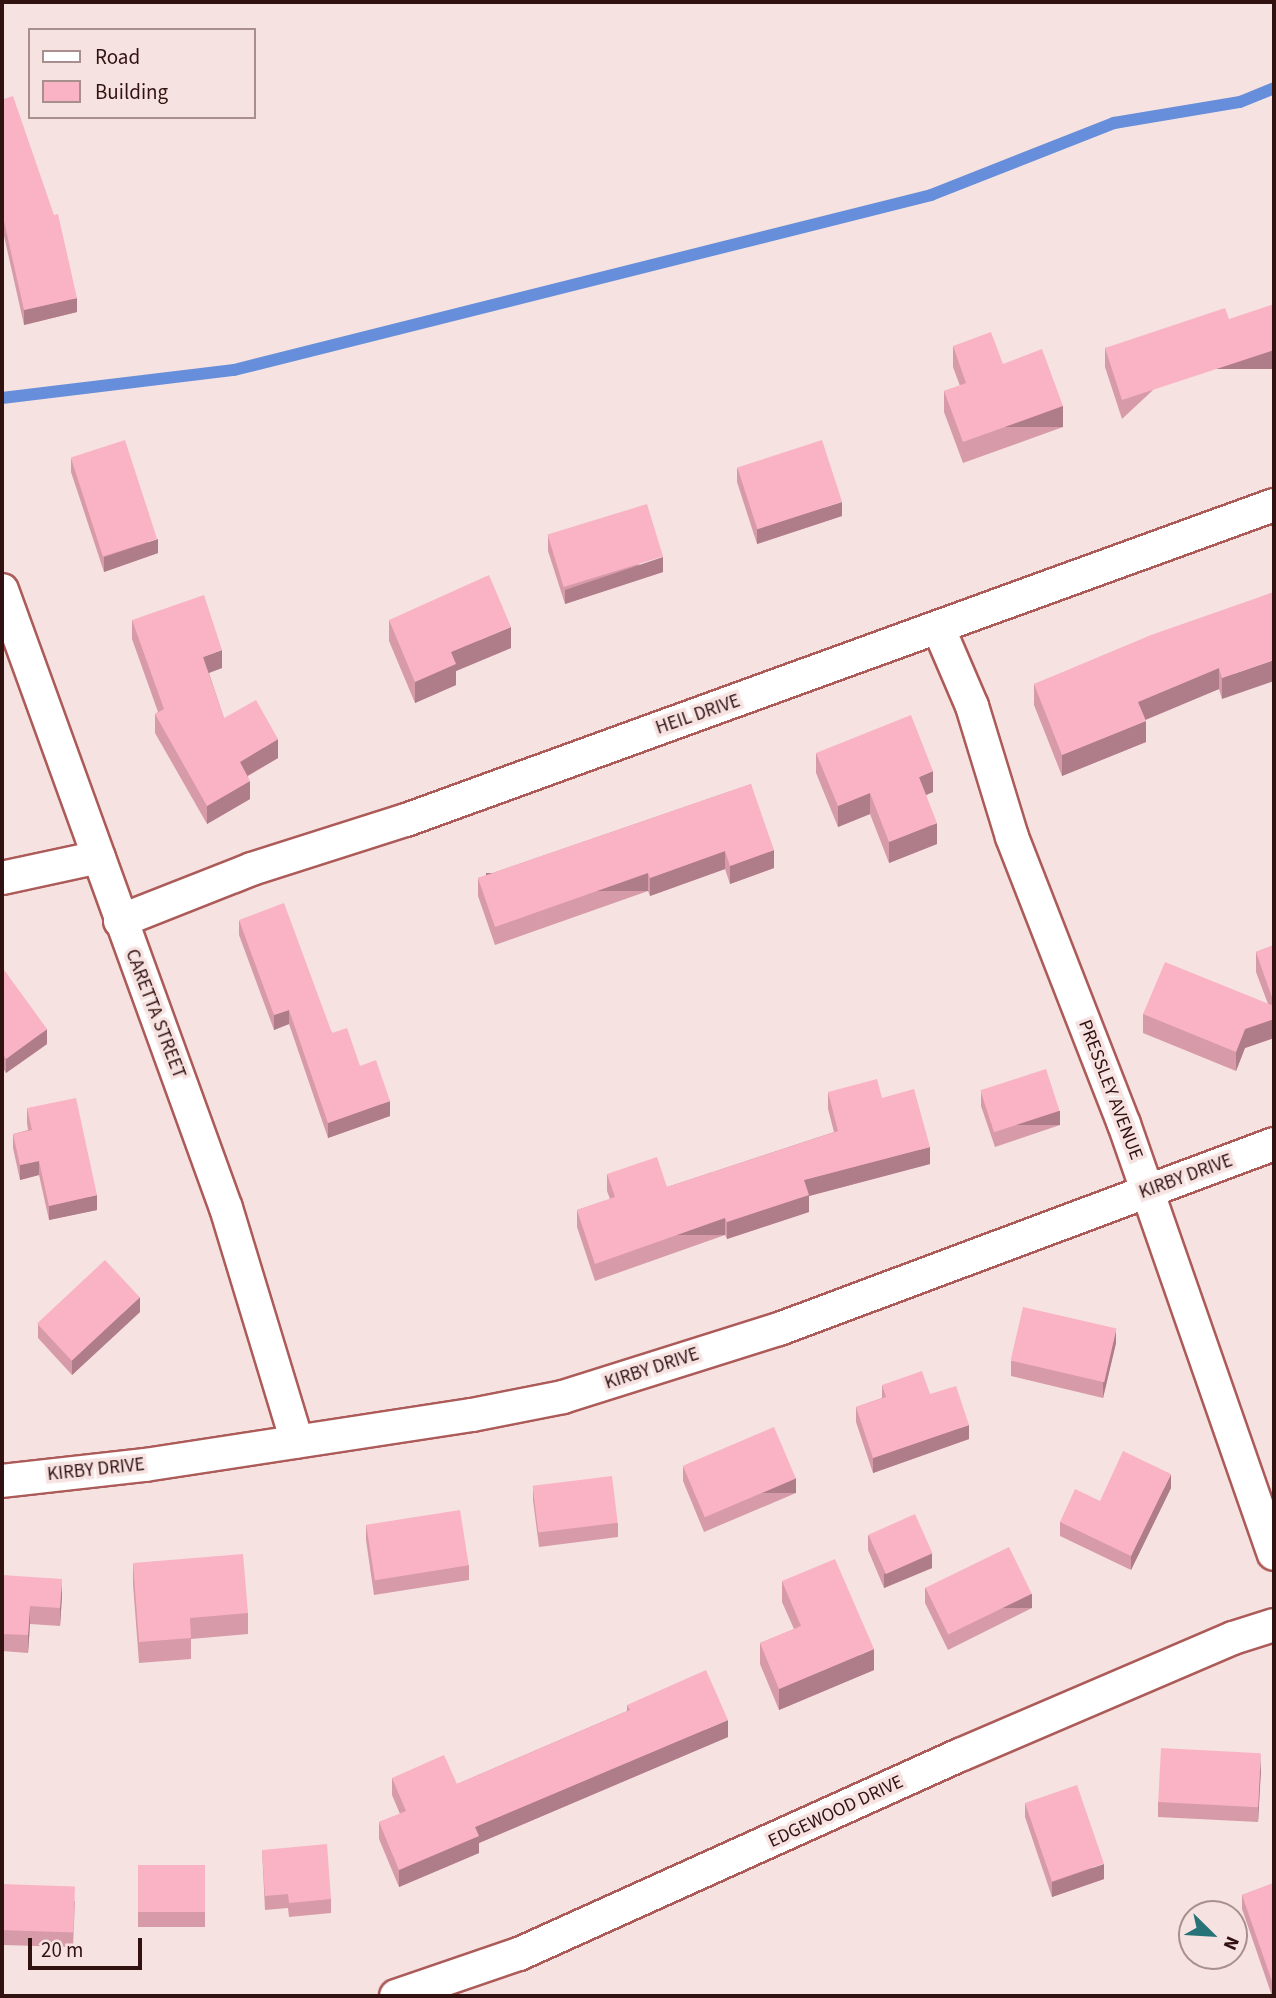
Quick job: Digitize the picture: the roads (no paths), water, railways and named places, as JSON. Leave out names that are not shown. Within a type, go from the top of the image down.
[{"type":"street","name":"HEIL DRIVE","points":[[120,921],[252,869],[406,820],[939,629],[1274,505]]},
{"type":"street","name":"CARETTA STREET","points":[[2,590],[226,1208],[297,1441]]},
{"type":"street","name":"PRESSLEY AVENUE","points":[[939,629],[972,706],[1012,837],[1147,1191],[1274,1554]]},
{"type":"street","points":[[2,878],[99,857]]},
{"type":"street","name":"KIRBY DRIVE","points":[[2,1481],[297,1441],[563,1397],[779,1329],[1274,1144]]},
{"type":"street","name":"EDGEWOOD DRIVE","points":[[396,1996],[519,1954],[972,1749],[1233,1638],[1274,1625]]},
{"type":"waterway","points":[[2,398],[234,370],[931,195],[1114,123],[1240,102],[1274,88]]}]
